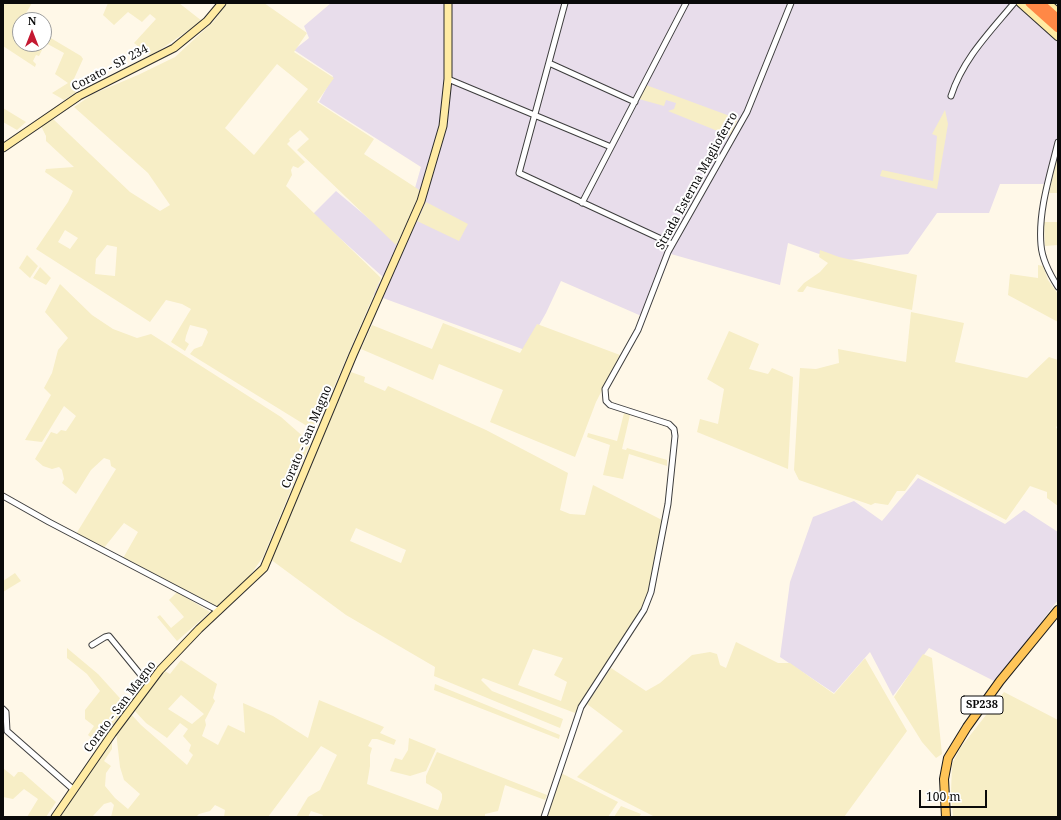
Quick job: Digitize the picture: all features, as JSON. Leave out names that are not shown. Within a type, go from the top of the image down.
[{"type":"highway","points":[[1030,3],[1058,28]]},
{"type":"highway","points":[[1040,3],[1058,19]]},
{"type":"main road","name":"Corato - SP 234","points":[[3,148],[79,96],[174,48],[207,21],[222,3]]},
{"type":"main road","name":"Corato - San Magno","points":[[57,816],[149,685],[165,665],[264,568],[353,355],[421,201],[443,126],[448,79],[448,3]]},
{"type":"main road","points":[[1020,3],[1058,37]]},
{"type":"main road","points":[[1048,3],[1058,12]]},
{"type":"main road","name":"SP238","points":[[946,817],[944,779],[948,758],[967,727],[1000,681],[1058,610]]},
{"type":"street","points":[[565,3],[519,174],[672,244]]},
{"type":"street","points":[[582,203],[686,3]]},
{"type":"street","name":"Strada Esterna Maglioferro","points":[[544,817],[581,707],[644,610],[651,592],[668,504],[674,432],[669,424],[610,405],[606,401],[605,392],[638,330],[672,244],[747,112],[791,3]]},
{"type":"street","points":[[951,96],[958,77],[966,62],[1014,3]]},
{"type":"street","points":[[549,63],[635,102]]},
{"type":"street","points":[[448,79],[611,147]]},
{"type":"street","points":[[1058,142],[1042,220],[1041,246],[1051,277],[1058,287]]},
{"type":"street","points":[[3,496],[49,522],[219,611]]},
{"type":"street","points":[[92,645],[109,636],[149,685]]},
{"type":"street","points":[[3,709],[6,712],[7,731],[74,790]]},
{"type":"shaded area","points":[[3,3],[32,3],[27,12],[12,12],[12,52],[3,46]]},
{"type":"shaded area","points":[[108,3],[179,3],[202,21],[151,56],[134,43],[156,19],[150,14],[142,22],[128,12],[114,25],[103,15]]},
{"type":"shaded area","points":[[227,3],[264,3],[307,33],[294,52],[334,78],[317,102],[374,139],[364,154],[421,191],[419,200],[396,245],[297,150],[309,139],[300,130],[289,139],[290,141],[287,144],[305,162],[298,168],[293,166],[291,170],[292,175],[286,186],[381,278],[315,431],[190,354],[194,349],[202,346],[208,332],[206,329],[190,325],[185,341],[189,344],[185,351],[171,342],[191,309],[182,304],[166,300],[150,322],[36,249],[68,202],[73,191],[45,172],[46,169],[74,167],[46,141],[46,136],[41,126],[51,117],[130,192],[160,211],[170,205],[148,173],[74,107],[93,94],[175,57],[214,21]],"holes":[[[277,64],[308,89],[254,155],[225,128]],[[65,230],[78,238],[70,249],[58,242]],[[107,245],[117,247],[115,276],[95,274],[96,259]]]},
{"type":"shaded area","points":[[331,3],[1013,3],[1058,41],[1058,154],[1048,184],[1000,184],[989,213],[937,213],[908,254],[839,261],[788,243],[780,285],[671,254],[646,318],[561,281],[546,313],[525,350],[372,294],[383,277],[313,214],[336,191],[399,244],[421,167],[319,102],[333,76],[294,50],[309,38],[304,26]]},
{"type":"shaded area","points":[[52,39],[81,56],[83,59],[73,81],[76,93],[64,100],[52,93],[68,83],[55,74],[64,53],[52,46]]},
{"type":"shaded area","points":[[12,52],[41,52],[39,56],[36,55],[33,61],[36,64],[35,67]]},
{"type":"shaded area","points":[[646,85],[738,119],[730,136],[668,111],[674,109],[676,103],[666,100],[664,106],[639,99]]},
{"type":"shaded area","points":[[3,108],[26,122],[17,130],[3,122]]},
{"type":"shaded area","points":[[945,110],[948,124],[937,189],[880,176],[882,170],[933,181],[937,136],[932,134]]},
{"type":"shaded area","points":[[1058,154],[1058,193],[1049,193]]},
{"type":"shaded area","points":[[426,202],[468,224],[459,241],[417,221]]},
{"type":"shaded area","points":[[1044,222],[1058,222],[1058,245],[1045,246]]},
{"type":"shaded area","points":[[820,250],[839,257],[917,275],[912,310],[807,286],[803,292],[797,291],[804,283],[820,272],[828,263],[819,257]]},
{"type":"shaded area","points":[[27,255],[38,266],[30,278],[19,268]]},
{"type":"shaded area","points":[[1038,265],[1043,266],[1048,280],[1058,294],[1058,322],[1008,295],[1010,274],[1038,278]]},
{"type":"shaded area","points":[[40,267],[51,278],[46,285],[33,278]]},
{"type":"shaded area","points":[[60,284],[92,315],[113,329],[137,338],[151,334],[281,417],[310,444],[263,557],[244,584],[214,609],[122,560],[138,532],[124,523],[103,549],[76,534],[116,469],[111,466],[110,460],[104,458],[91,470],[76,494],[62,483],[64,479],[62,470],[59,467],[52,469],[43,466],[35,459],[51,432],[57,434],[61,430],[66,431],[76,416],[64,406],[42,442],[25,440],[51,395],[44,388],[52,373],[58,350],[68,338],[45,312]]},
{"type":"shaded area","points":[[911,312],[964,323],[955,362],[1027,378],[1049,357],[1058,360],[1058,423],[1056,428],[1058,429],[1058,506],[1047,498],[1047,492],[1030,486],[1006,520],[917,474],[905,491],[897,491],[888,505],[875,503],[871,505],[799,480],[794,470],[800,368],[816,369],[839,363],[838,349],[906,362]]},
{"type":"shaded area","points":[[443,323],[520,353],[537,324],[620,355],[596,402],[575,457],[490,422],[503,390],[439,364],[433,380],[361,349],[372,325],[432,349]]},
{"type":"shaded area","points":[[729,331],[759,344],[749,369],[768,374],[772,368],[793,377],[788,469],[697,432],[700,419],[718,424],[724,389],[707,379]]},
{"type":"shaded area","points":[[351,372],[365,377],[364,382],[385,391],[388,386],[486,430],[568,473],[560,510],[570,514],[585,515],[593,485],[662,520],[652,579],[646,600],[637,618],[611,660],[575,713],[483,678],[481,680],[492,691],[563,719],[560,728],[434,676],[435,667],[346,615],[270,559]],"holes":[[[356,528],[406,550],[401,563],[350,541]],[[533,649],[563,658],[554,675],[567,682],[561,701],[518,685]]]},
{"type":"shaded area","points":[[624,413],[630,415],[622,449],[626,450],[627,448],[667,460],[667,466],[629,454],[623,479],[603,475],[610,445],[587,437],[588,433],[617,441]]},
{"type":"shaded area","points":[[918,478],[1005,524],[1024,510],[1058,532],[1058,600],[996,682],[929,648],[893,696],[870,652],[834,693],[780,657],[790,582],[813,517],[854,501],[882,521]]},
{"type":"shaded area","points":[[15,573],[21,581],[3,592],[3,581]]},
{"type":"shaded area","points":[[177,592],[210,612],[177,641],[157,617],[160,615],[171,628],[184,617],[169,600]]},
{"type":"shaded area","points":[[736,642],[778,663],[790,663],[834,694],[865,658],[907,731],[844,817],[655,817],[577,777],[623,731],[587,704],[611,668],[646,691],[660,683],[692,655],[710,652],[717,654],[720,665],[726,668]]},
{"type":"shaded area","points":[[67,648],[98,674],[127,706],[99,744],[88,735],[94,726],[85,719],[85,710],[100,691],[87,674],[67,658]]},
{"type":"shaded area","points":[[923,654],[932,658],[942,754],[936,758],[922,742],[894,697]]},
{"type":"shaded area","points":[[181,660],[217,684],[213,698],[215,701],[205,720],[206,725],[202,736],[218,745],[228,725],[245,733],[243,703],[273,716],[308,738],[319,700],[384,727],[380,733],[396,740],[394,745],[377,739],[372,739],[368,746],[372,748],[367,784],[438,810],[442,799],[442,794],[440,791],[426,783],[426,776],[437,752],[547,795],[545,800],[505,785],[498,811],[485,814],[485,817],[322,817],[323,815],[311,811],[308,817],[296,817],[308,797],[320,790],[337,755],[321,746],[268,817],[224,817],[225,810],[215,805],[210,811],[199,814],[196,817],[111,817],[114,805],[111,802],[104,804],[92,817],[61,817],[58,815],[112,738],[112,749],[104,761],[111,766],[106,773],[105,786],[115,798],[128,809],[140,794],[124,780],[120,767],[116,732],[130,713],[141,725],[187,765],[193,755],[189,751],[191,745],[183,736],[188,729],[180,723],[167,738],[146,723],[133,709],[163,670],[170,674]],"holes":[[[181,695],[204,714],[192,724],[168,709]]]},
{"type":"shaded area","points":[[435,684],[560,735],[559,739],[434,690]]},
{"type":"shaded area","points":[[1004,692],[1058,720],[1058,817],[953,817],[951,793],[952,764],[961,747]]},
{"type":"shaded area","points":[[409,738],[436,749],[426,771],[410,776],[390,771],[395,758],[402,760],[408,750]]},
{"type":"shaded area","points":[[3,768],[14,777],[18,772],[22,772],[56,802],[46,817],[27,817],[38,799],[24,789],[13,799],[3,797]]},
{"type":"shaded area","points":[[563,774],[618,802],[608,817],[547,817],[560,775]]},
{"type":"shaded area","points":[[621,806],[641,814],[639,817],[614,817]]}]
